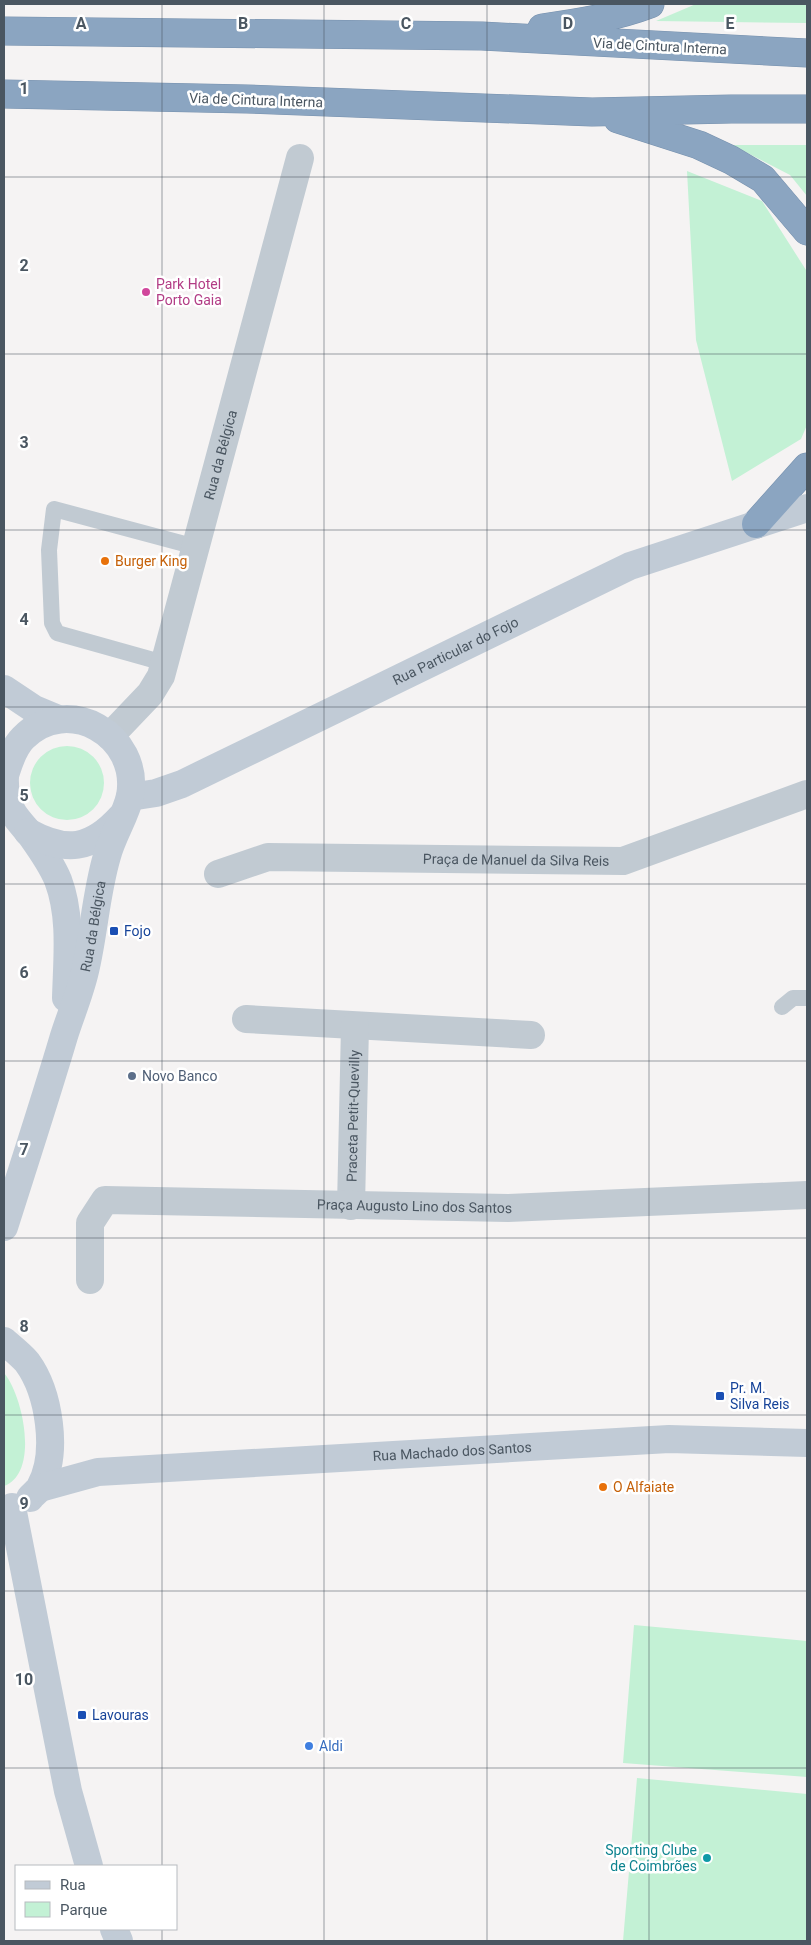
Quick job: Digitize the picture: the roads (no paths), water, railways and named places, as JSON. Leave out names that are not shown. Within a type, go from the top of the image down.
[{"type":"highway","points":[[482,36],[573,24],[650,4]]},
{"type":"highway","name":"Via de Cintura Interna","points":[[4,32],[482,36],[807,53]]},
{"type":"highway","name":"Via de Cintura Interna","points":[[4,94],[247,99],[592,112],[807,109]]},
{"type":"highway","points":[[592,112],[699,145],[731,160],[763,179],[807,231]]},
{"type":"highway","points":[[756,524],[807,467]]},
{"type":"main road","name":"Rua Particular do Fojo","points":[[126,806],[182,784],[630,566],[796,511]]},
{"type":"main road","name":"Rua da Bélgica","points":[[4,689],[34,709],[58,719],[79,720],[98,726],[110,736],[126,756],[131,776],[126,806],[106,856],[85,972],[4,1228]]},
{"type":"main road","name":"Rua da Bélgica","points":[[5,790],[11,756],[22,738],[38,726],[58,719]]},
{"type":"main road","name":"Rua da Bélgica","points":[[4,747],[5,790],[14,816],[45,855],[58,880],[65,909],[68,938],[64,1036]]},
{"type":"main road","name":"Rua da Bélgica","points":[[28,832],[47,843],[68,846],[89,843],[108,832],[126,806]]},
{"type":"main road","points":[[4,1339],[27,1362],[43,1394],[50,1425],[50,1459],[40,1488],[23,1504],[8,1508],[68,1791],[89,1865]]},
{"type":"main road","name":"Rua Machado dos Santos","points":[[40,1488],[98,1472],[669,1439],[807,1443]]},
{"type":"main road","name":"Rua Machado dos Santos","points":[[50,1459],[98,1472]]},
{"type":"street","name":"Rua da Bélgica","points":[[110,736],[150,694],[161,676],[300,158]]},
{"type":"street","name":"Praça de Manuel da Silva Reis","points":[[218,874],[268,857],[623,861],[807,794]]},
{"type":"street","points":[[246,1019],[531,1035]]},
{"type":"street","name":"Praceta Petit-Quevilly","points":[[351,1206],[355,1026]]},
{"type":"street","name":"Praça Augusto Lino dos Santos","points":[[90,1280],[90,1222],[105,1200],[508,1208],[807,1195]]},
{"type":"lane","points":[[164,663],[57,632],[52,623],[49,550],[54,509],[196,547]]},
{"type":"lane","points":[[782,1007],[793,998],[807,998]]},
{"type":"place","name":"Park Hotel Porto Gaia","points":[[146,292]]},
{"type":"place","name":"Burger King","points":[[105,561]]},
{"type":"place","name":"Fojo","points":[[114,931]]},
{"type":"place","name":"Novo Banco","points":[[132,1076]]},
{"type":"place","name":"Pr. M. Silva Reis","points":[[720,1396]]},
{"type":"place","name":"O Alfaiate","points":[[603,1487]]},
{"type":"place","name":"Lavouras","points":[[82,1715]]},
{"type":"place","name":"Aldi","points":[[309,1746]]},
{"type":"place","name":"Sporting Clube de Coimbrões","points":[[707,1858]]}]
